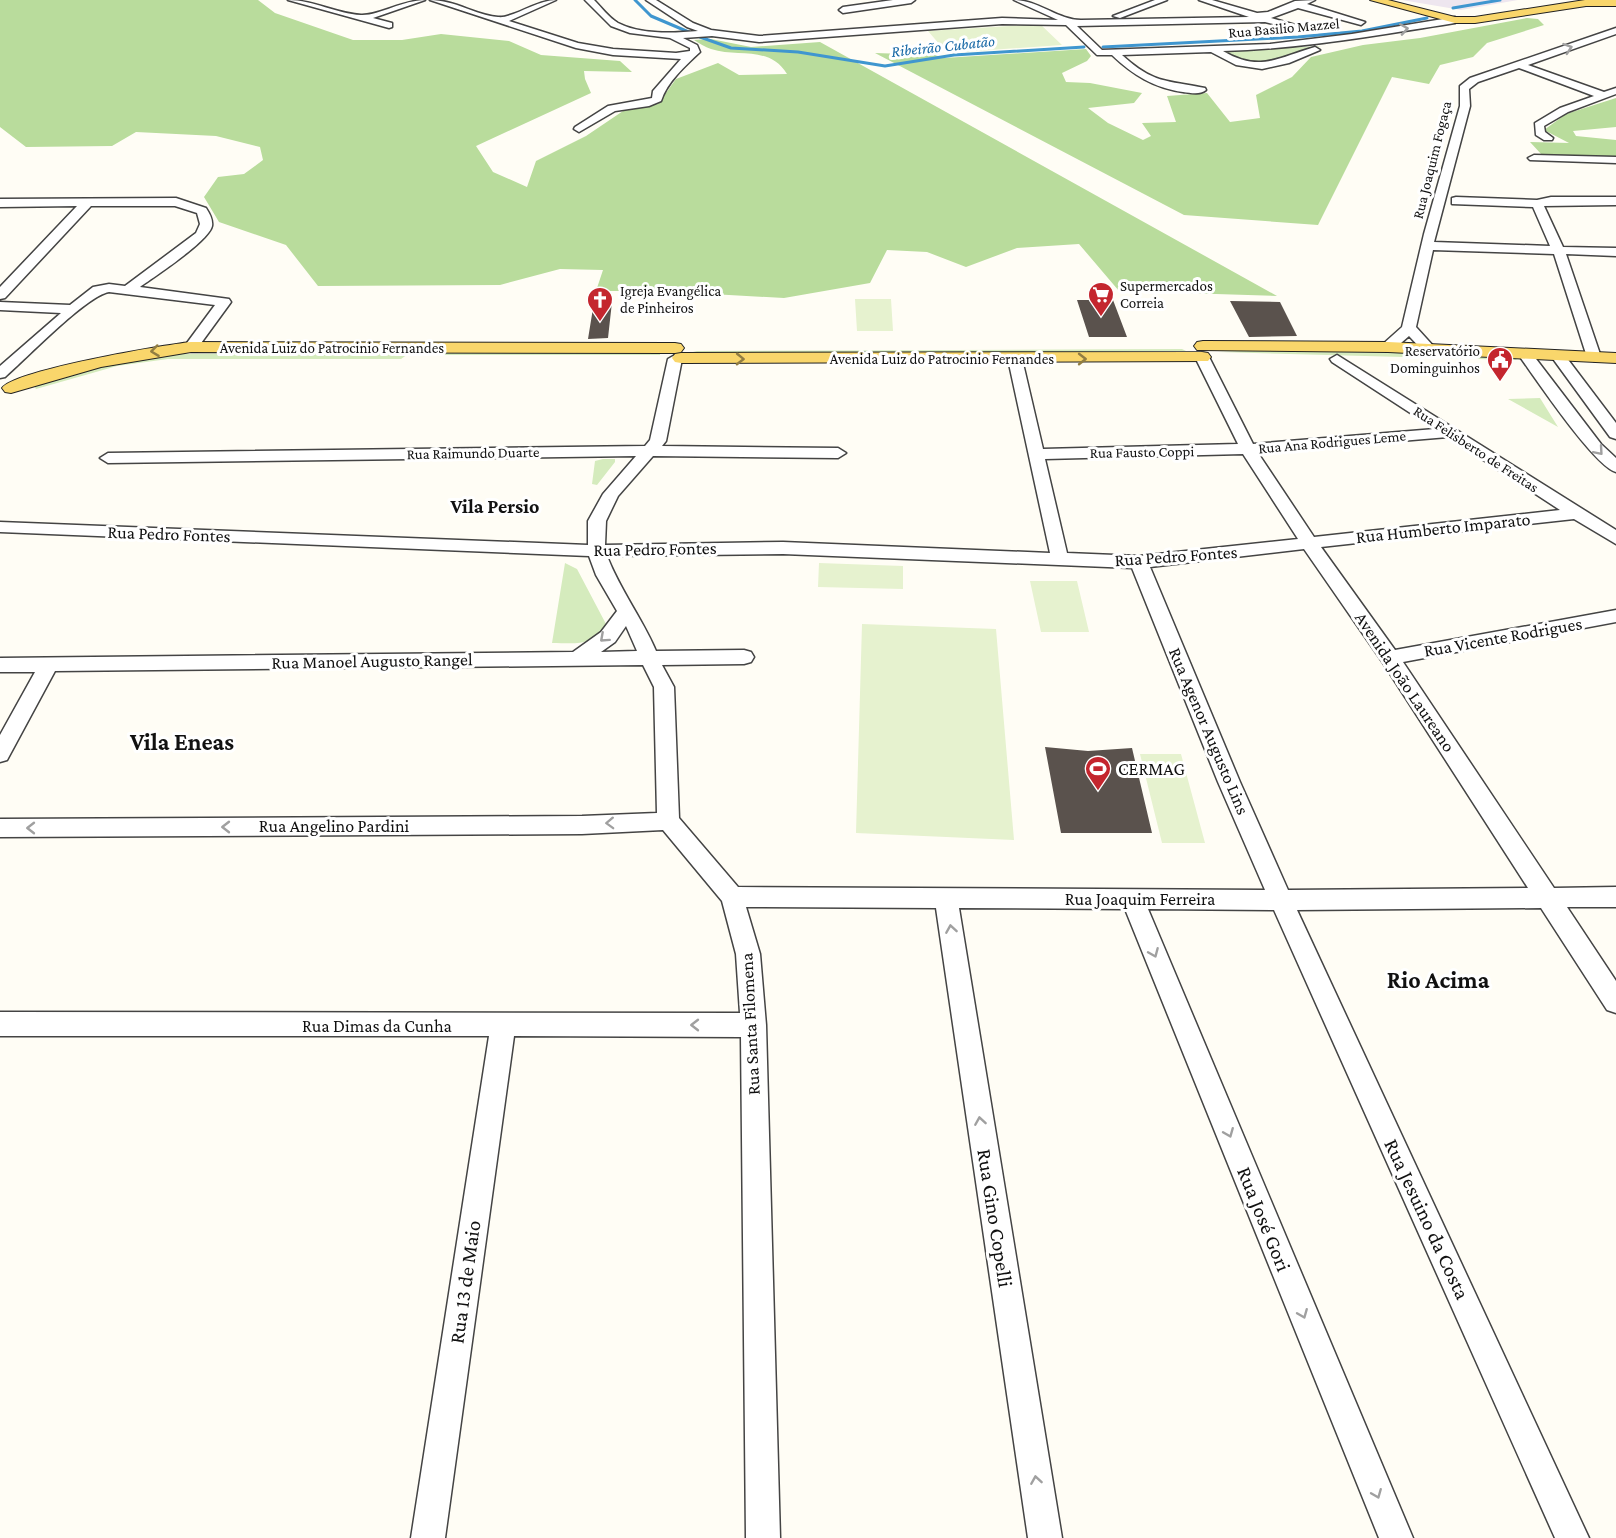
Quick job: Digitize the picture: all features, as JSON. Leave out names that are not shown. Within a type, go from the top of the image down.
[{"type":"main road","points":[[1375,0],[1425,13],[1439,13]]},
{"type":"main road","points":[[1388,0],[1455,16],[1493,17],[1586,3],[1616,3]]},
{"type":"main road","points":[[1455,16],[1555,0]]},
{"type":"main road","points":[[1482,12],[1493,17]]},
{"type":"main road","name":"Avenida Luiz do Patrocinio Fernandes","points":[[677,354],[745,345],[1204,351],[1337,359],[1530,360]]},
{"type":"main road","name":"Avenida Luiz do Patrocinio Fernandes","points":[[5,388],[124,355],[191,347],[417,355]]},
{"type":"main road","name":"Avenida Luiz do Patrocinio Fernandes","points":[[5,388],[160,364],[417,355],[677,354],[1014,359],[1204,351],[1388,347],[1563,362],[1616,370]]},
{"type":"main road","name":"Avenida Luiz do Patrocinio Fernandes","points":[[1563,362],[1594,357],[1616,358]]},
{"type":"street","points":[[292,0],[389,25]]},
{"type":"street","points":[[364,18],[421,0]]},
{"type":"street","points":[[434,0],[576,45],[622,52],[688,56]]},
{"type":"street","points":[[500,21],[552,0]]},
{"type":"street","points":[[589,0],[614,24],[630,30],[672,36],[712,33]]},
{"type":"street","points":[[650,0],[690,26],[712,33],[759,39],[1002,21],[1068,22],[1263,17],[1311,0]]},
{"type":"street","points":[[843,10],[911,0]]},
{"type":"street","points":[[1018,0],[1068,22],[1100,53],[1114,52],[1131,69],[1168,88],[1201,90]]},
{"type":"street","points":[[1116,21],[1118,15],[1163,0]]},
{"type":"street","points":[[1203,0],[1303,30]]},
{"type":"street","points":[[1281,0],[1361,22]]},
{"type":"street","points":[[1040,8],[1057,3]]},
{"type":"street","name":"Rua Basilio Mazzel","points":[[1114,52],[1270,46],[1352,38],[1455,16]]},
{"type":"street","name":"Rua Joaquim Fogaça","points":[[1409,328],[1465,106],[1464,88],[1474,80],[1616,31]]},
{"type":"street","points":[[579,129],[612,108],[650,103],[657,99],[657,93],[688,56],[695,52],[694,47],[672,36]]},
{"type":"street","points":[[1211,48],[1235,64],[1262,68],[1352,38]]},
{"type":"street","points":[[1520,65],[1605,96]]},
{"type":"street","points":[[1548,138],[1540,133],[1539,125],[1564,110],[1616,91]]},
{"type":"street","points":[[1534,158],[1616,160]]},
{"type":"street","points":[[1456,201],[1537,204],[1551,201],[1616,201]]},
{"type":"street","points":[[0,295],[88,202]]},
{"type":"street","points":[[0,203],[176,202],[202,211],[207,220],[206,228],[200,236],[128,290]]},
{"type":"street","points":[[1537,204],[1559,251],[1594,357]]},
{"type":"street","points":[[1428,246],[1616,252]]},
{"type":"street","points":[[5,388],[73,309],[98,290],[109,288],[224,302],[191,347]]},
{"type":"street","points":[[0,306],[73,309]]},
{"type":"street","points":[[1388,347],[1409,328],[1430,349]]},
{"type":"street","name":"Avenida João Laureano","points":[[1204,351],[1248,450],[1309,543],[1390,658],[1616,1002]]},
{"type":"street","points":[[668,821],[664,687],[638,630],[605,576],[596,551],[597,521],[611,494],[658,441],[677,354]]},
{"type":"street","points":[[1014,359],[1060,560]]},
{"type":"street","name":"Rua Felisberto de Freitas","points":[[1337,359],[1616,538]]},
{"type":"street","points":[[1530,360],[1595,447],[1616,467]]},
{"type":"street","points":[[1563,362],[1616,434]]},
{"type":"street","points":[[1572,418],[1604,418]]},
{"type":"street","name":"Rua Ana Rodrigues Leme","points":[[1248,450],[1451,432]]},
{"type":"street","name":"Rua Fausto Coppi","points":[[1036,454],[1248,450]]},
{"type":"street","name":"Rua Raimundo Duarte","points":[[108,458],[648,451],[838,453]]},
{"type":"street","name":"Rua Humberto Imparato","points":[[1309,543],[1576,513]]},
{"type":"street","name":"Rua Pedro Fontes","points":[[0,527],[596,551],[783,548],[1139,562],[1309,543]]},
{"type":"street","name":"Rua Agenor Augusto Lins","points":[[1139,562],[1229,782],[1281,900]]},
{"type":"street","points":[[577,659],[608,637],[627,611]]},
{"type":"street","name":"Rua Vicente Rodrigues","points":[[1390,658],[1616,616]]},
{"type":"street","name":"Rua Manoel Augusto Rangel","points":[[0,665],[744,657]]},
{"type":"street","points":[[0,754],[49,664]]},
{"type":"street","name":"Rua Angelino Pardini","points":[[0,828],[570,825],[668,821]]},
{"type":"street","name":"Rua Santa Filomena","points":[[668,821],[732,897],[747,954],[753,1025],[762,1538]]},
{"type":"street","name":"Rua Joaquim Ferreira","points":[[732,897],[1281,900],[1616,897]]},
{"type":"street","name":"Rua Gino Copelli","points":[[946,898],[1045,1538]]},
{"type":"street","name":"Rua José Gori","points":[[1131,899],[1396,1538]]},
{"type":"street","name":"Rua Jesuino da Costa","points":[[1281,900],[1572,1538]]},
{"type":"street","name":"Rua Dimas da Cunha","points":[[0,1024],[753,1025]]},
{"type":"street","name":"Rua 13 de Maio","points":[[428,1538],[503,1026]]},
{"type":"shaded area","points":[[1402,0],[1518,0],[1461,10]]},
{"type":"green space","points":[[0,0],[258,0],[275,13],[353,40],[402,40],[441,34],[509,41],[541,55],[620,61],[632,72],[584,71],[591,93],[476,146],[493,172],[527,187],[536,161],[586,136],[626,109],[658,104],[676,79],[718,63],[739,75],[787,74],[771,59],[709,48],[694,40],[711,39],[751,47],[820,42],[1277,296],[1119,291],[1079,244],[1017,248],[966,267],[927,252],[887,250],[870,283],[784,298],[659,291],[596,291],[603,270],[560,269],[500,285],[318,286],[286,245],[219,222],[204,197],[218,177],[244,174],[263,160],[260,147],[216,136],[136,132],[112,146],[26,147],[0,127]]},
{"type":"green space","points":[[1527,18],[1538,19],[1544,25],[1487,43],[1473,57],[1440,65],[1429,84],[1392,77],[1318,225],[1184,215],[875,53],[935,55],[944,58],[1086,49],[1091,56],[1087,61],[1062,73],[1066,82],[1090,83],[1142,93],[1134,103],[1088,108],[1108,123],[1143,140],[1151,136],[1142,123],[1176,122],[1167,96],[1207,93],[1230,122],[1260,118],[1256,95],[1292,77],[1311,57],[1363,45],[1420,38]]},
{"type":"green space","points":[[1040,24],[1062,45],[947,53],[928,31]]},
{"type":"green space","points":[[1321,46],[1261,67],[1222,52],[1226,51]]},
{"type":"green space","points":[[1616,98],[1616,127],[1573,131],[1576,136],[1616,140],[1616,158],[1542,155],[1530,142],[1569,143],[1544,130],[1566,114]]},
{"type":"green space","points":[[855,299],[891,299],[893,331],[857,331]]},
{"type":"green space","points":[[1304,348],[1514,357],[1517,360],[1218,352]]},
{"type":"green space","points":[[1182,349],[1186,351],[692,355],[697,351]]},
{"type":"green space","points":[[403,352],[408,354],[401,359],[168,359],[117,366],[36,389],[32,383],[79,369],[171,354]]},
{"type":"green space","points":[[660,352],[660,355],[431,355],[438,353]]},
{"type":"green space","points":[[1540,398],[1558,427],[1508,399]]},
{"type":"green space","points":[[615,459],[615,462],[597,485],[592,484],[595,461]]},
{"type":"green space","points":[[565,563],[577,569],[606,624],[595,637],[589,640],[552,643]]},
{"type":"green space","points":[[819,563],[903,566],[903,589],[818,587]]},
{"type":"green space","points":[[1030,581],[1077,581],[1089,632],[1041,632]]},
{"type":"green space","points":[[862,624],[996,629],[1014,840],[856,833]]},
{"type":"green space","points":[[1140,754],[1181,754],[1205,843],[1162,843]]},
{"type":"building","name":"Supermercados Correia","points":[[1077,300],[1113,300],[1127,337],[1089,337]]},
{"type":"building","points":[[1230,301],[1280,302],[1297,336],[1249,337]]},
{"type":"building","name":"Igreja Evangélica de Pinheiros","points":[[594,302],[612,302],[608,338],[588,339]]},
{"type":"building","name":"CERMAG","points":[[1045,747],[1088,751],[1132,748],[1152,833],[1061,833]]},
{"type":"waterway","points":[[635,0],[651,16],[691,33]]},
{"type":"waterway","name":"Ribeirão Cubatão","points":[[1453,8],[1500,0]]},
{"type":"waterway","name":"Ribeirão Cubatão","points":[[1103,47],[1298,37],[1362,31],[1427,18]]},
{"type":"waterway","name":"Ribeirão Cubatão","points":[[700,37],[731,48],[798,52],[885,66],[954,55],[1084,47]]},
{"type":"place","name":"Supermercados Correia","points":[[1101,318]]},
{"type":"place","name":"Igreja Evangélica de Pinheiros","points":[[600,323]]},
{"type":"place","name":"Reservatório Dominguinhos","points":[[1500,383]]},
{"type":"place","name":"CERMAG","points":[[1098,792]]},
{"type":"district","name":"Vila Persio","points":[[495,506]]},
{"type":"district","name":"Vila Eneas","points":[[182,741]]},
{"type":"district","name":"Rio Acima","points":[[1438,979]]}]
